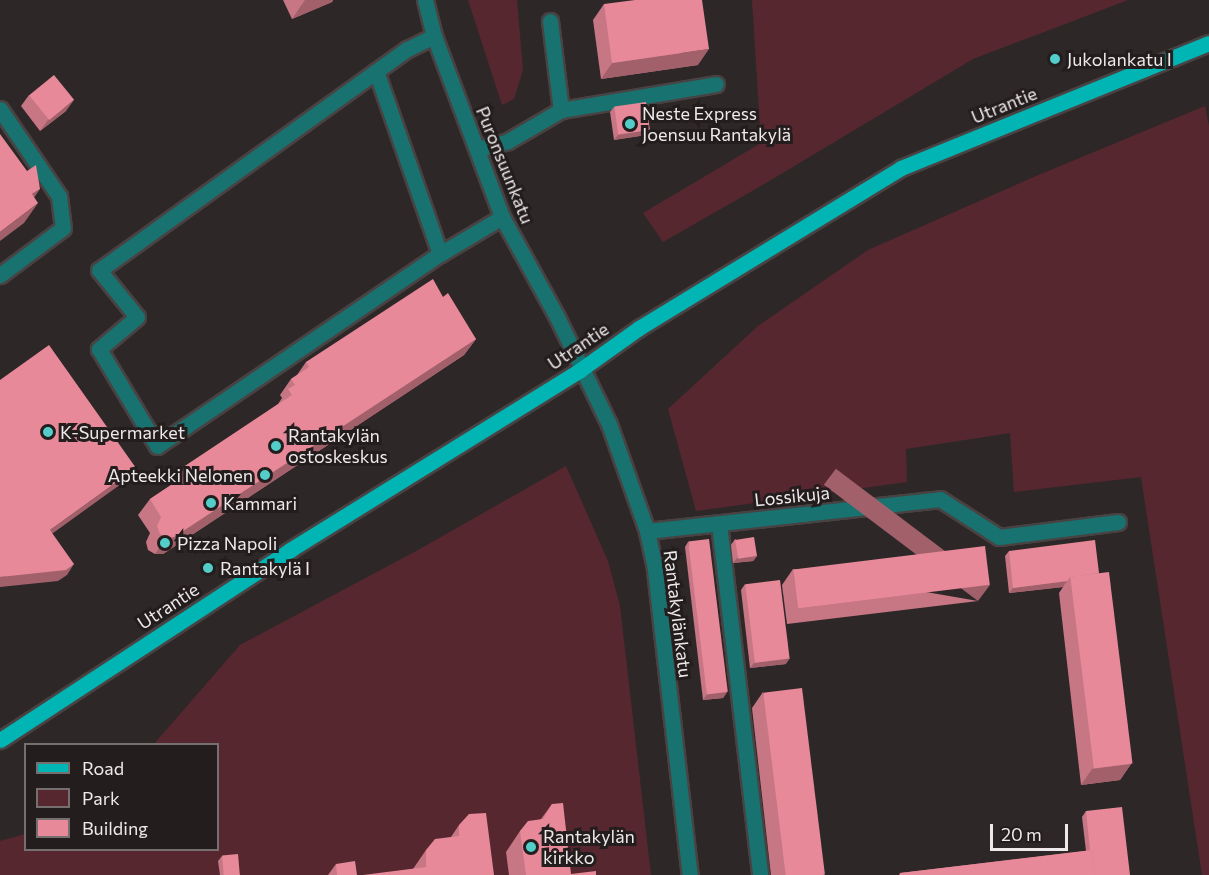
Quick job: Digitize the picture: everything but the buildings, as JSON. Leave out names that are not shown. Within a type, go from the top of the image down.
[{"type":"main road","name":"Utrantie","points":[[0,740],[290,550],[580,370],[639,328],[901,168],[1209,43]]},
{"type":"street","name":"Puronsuunkatu","points":[[425,0],[434,36],[502,217],[557,317],[580,370]]},
{"type":"street","points":[[550,21],[561,110]]},
{"type":"street","points":[[434,36],[407,49],[99,270],[137,317],[99,349],[157,446],[440,254],[502,217]]},
{"type":"street","points":[[376,71],[440,254]]},
{"type":"street","points":[[477,149],[508,141],[561,110],[716,84]]},
{"type":"street","points":[[0,109],[45,171],[59,196],[63,228],[0,275]]},
{"type":"street","name":"Rantakylänkatu","points":[[580,370],[609,424],[647,531],[655,570],[690,875]]},
{"type":"street","name":"Lossikuja","points":[[647,531],[940,499],[999,537],[1118,522]]},
{"type":"street","points":[[720,524],[760,875]]},
{"type":"green space","points":[[468,0],[517,0],[523,70],[514,99],[502,105]]},
{"type":"green space","points":[[752,0],[1128,0],[973,59],[663,242],[643,213],[761,143]]},
{"type":"green space","points":[[1205,106],[1209,126],[1209,875],[1202,875],[1141,477],[1014,492],[1010,433],[906,449],[907,482],[696,511],[668,409],[758,326],[868,250],[1036,176]]},
{"type":"green space","points":[[566,466],[608,561],[620,606],[651,875],[0,875],[0,841],[24,834],[24,851],[219,851],[219,743],[155,743],[240,645],[418,550]]},
{"type":"place","name":"Jukolankatu I","points":[[1055,59]]},
{"type":"place","name":"Neste Express Joensuu Rantakylä","points":[[630,124]]},
{"type":"place","name":"K-Supermarket","points":[[48,432]]},
{"type":"place","name":"Rantakylän ostoskeskus","points":[[276,446]]},
{"type":"place","name":"Apteekki Nelonen","points":[[265,475]]},
{"type":"place","name":"Kammari","points":[[211,503]]},
{"type":"place","name":"Pizza Napoli","points":[[165,543]]},
{"type":"place","name":"Rantakylä I","points":[[208,568]]},
{"type":"place","name":"Rantakylän kirkko","points":[[531,847]]}]
